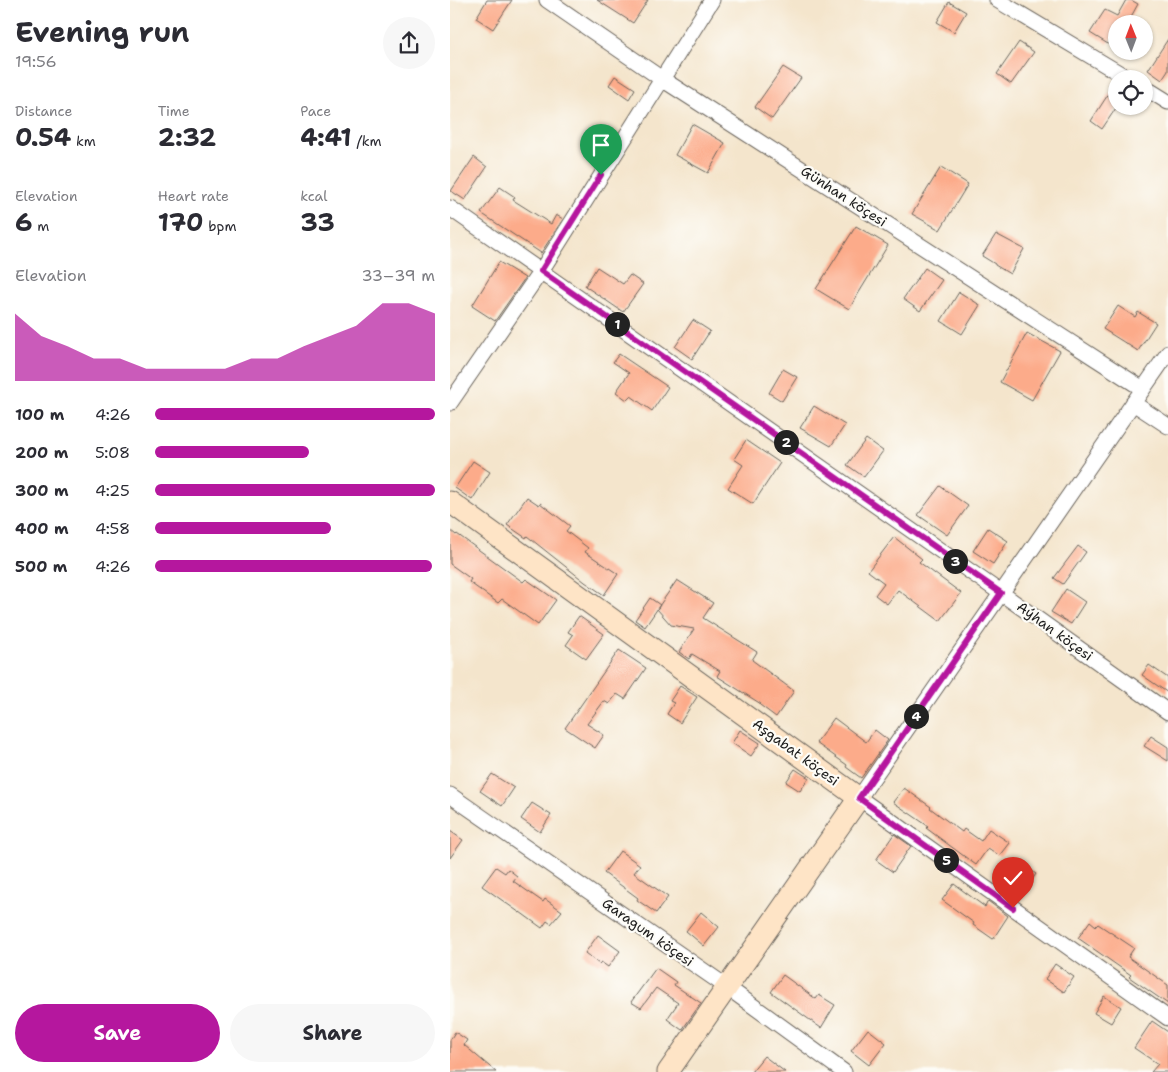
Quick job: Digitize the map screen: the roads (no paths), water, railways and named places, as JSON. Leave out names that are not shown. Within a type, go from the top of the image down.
[{"type":"street","name":"Günhan köçesi","points":[[547,0],[662,79],[1143,389]]},
{"type":"street","points":[[450,403],[541,271],[712,0]]},
{"type":"street","points":[[997,0],[1114,70]]},
{"type":"street","points":[[1153,93],[1168,102]]},
{"type":"street","name":"Aýhan köçesi","points":[[450,208],[1168,712]]},
{"type":"street","points":[[668,1072],[1168,353]]},
{"type":"street","points":[[1133,403],[1168,426]]},
{"type":"street","name":"Aşgabat köçesi","points":[[450,502],[859,798],[1168,1018]]},
{"type":"street","name":"Garagum köçesi","points":[[450,795],[727,987],[844,1072]]}]
